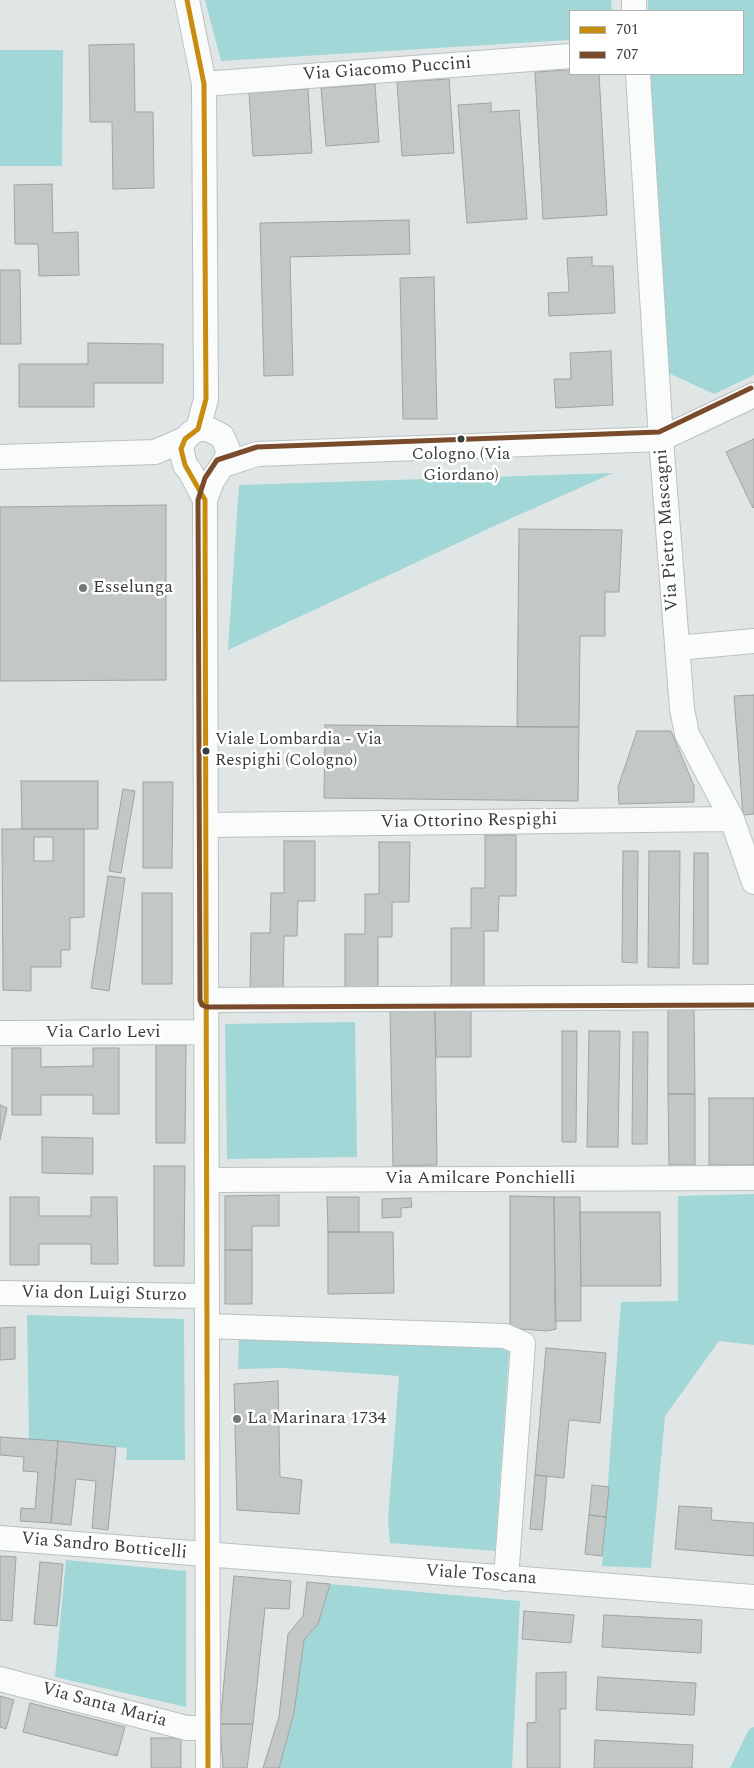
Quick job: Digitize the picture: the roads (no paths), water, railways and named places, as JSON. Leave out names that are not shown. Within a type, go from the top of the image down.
[{"type":"street","points":[[187,0],[204,84],[206,399],[211,446],[212,481],[205,500],[208,1768]]},
{"type":"street","name":"Via Giacomo Puccini","points":[[204,84],[569,56]]},
{"type":"street","name":"Via Pietro Mascagni","points":[[638,75],[661,439],[682,710],[687,734],[732,819],[754,882]]},
{"type":"street","points":[[205,500],[188,468],[181,449],[211,446],[257,454],[661,439],[754,395]]},
{"type":"street","points":[[0,457],[155,452],[211,446]]},
{"type":"street","points":[[155,452],[199,475],[207,475],[211,446]]},
{"type":"street","points":[[677,648],[754,641]]},
{"type":"street","name":"Via Ottorino Respighi","points":[[206,824],[732,819]]},
{"type":"street","points":[[206,1000],[754,996]]},
{"type":"street","name":"Via Carlo Levi","points":[[0,1033],[206,1032]]},
{"type":"street","name":"Via Amilcare Ponchielli","points":[[207,1180],[754,1178]]},
{"type":"street","name":"Via don Luigi Sturzo","points":[[0,1293],[207,1296]]},
{"type":"street","points":[[207,1326],[505,1336],[523,1344],[506,1578]]},
{"type":"street","name":"Via Sandro Botticelli","points":[[0,1538],[208,1556]]},
{"type":"street","name":"Viale Toscana","points":[[208,1556],[754,1597]]},
{"type":"street","name":"Via Santa Maria","points":[[0,1679],[186,1728],[208,1728]]},
{"type":"place","name":"Cologno (Via Giordano)","points":[[461,439]]},
{"type":"place","name":"Esselunga","points":[[83,588]]},
{"type":"place","name":"Viale Lombardia - Via Respighi (Cologno)","points":[[206,751]]},
{"type":"place","name":"La Marinara 1734","points":[[237,1419]]}]
